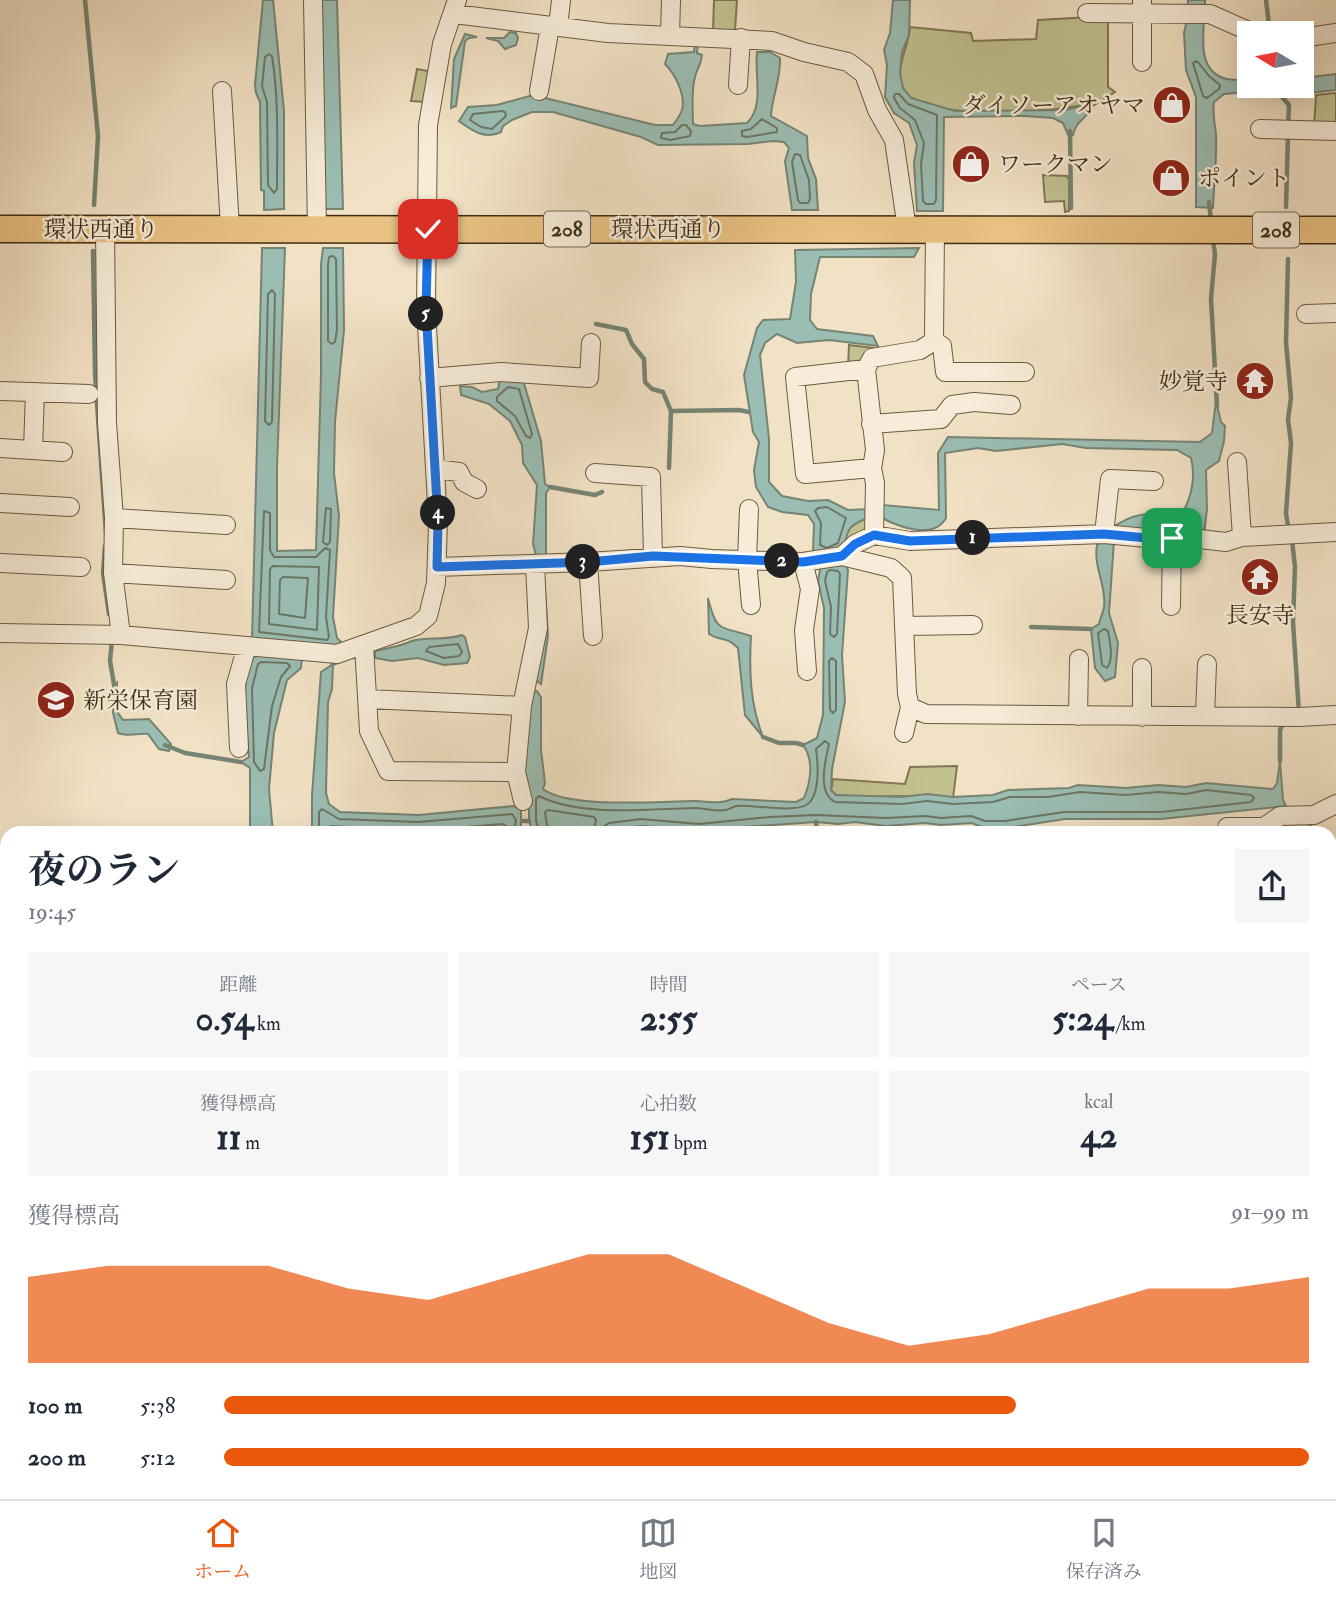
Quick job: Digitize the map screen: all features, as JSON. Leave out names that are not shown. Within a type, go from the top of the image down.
[{"type":"highway","name":"環状西通り","points":[[0,229],[1336,230]]},
{"type":"street","points":[[313,0],[328,229]]},
{"type":"street","points":[[539,91],[561,0]]},
{"type":"street","points":[[670,36],[671,0]]},
{"type":"street","points":[[1142,6],[1142,62]]},
{"type":"street","points":[[1087,13],[1142,6],[1207,13],[1237,26]]},
{"type":"street","points":[[0,633],[114,634],[337,654],[416,626],[428,616],[433,601],[437,567],[438,522],[426,308],[429,114],[443,44],[455,7],[477,15],[608,33],[772,41],[848,62],[864,74],[877,110],[894,140],[922,229],[934,341]]},
{"type":"street","points":[[1314,36],[1336,33]]},
{"type":"street","points":[[738,85],[741,38]]},
{"type":"street","points":[[222,91],[230,228]]},
{"type":"street","points":[[1260,129],[1336,131]]},
{"type":"street","points":[[105,228],[107,423],[114,518],[114,634]]},
{"type":"street","points":[[1306,314],[1336,313]]},
{"type":"street","points":[[832,558],[855,544],[874,520],[875,483],[872,468],[875,450],[866,369],[872,358],[920,351],[934,341]]},
{"type":"street","points":[[934,341],[942,346],[944,372],[1025,372]]},
{"type":"street","points":[[429,379],[501,372],[589,378],[591,343]]},
{"type":"street","points":[[866,369],[795,377],[805,474],[872,468]]},
{"type":"street","points":[[0,391],[89,394]]},
{"type":"street","points":[[33,450],[35,392]]},
{"type":"street","points":[[871,424],[941,419],[952,405],[974,402],[1011,405]]},
{"type":"street","points":[[0,448],[63,452]]},
{"type":"street","points":[[1237,462],[1242,537]]},
{"type":"street","points":[[435,469],[459,472],[464,482],[477,489]]},
{"type":"street","points":[[595,473],[651,477],[653,556]]},
{"type":"street","points":[[1104,534],[1110,479],[1154,481]]},
{"type":"street","points":[[0,503],[70,507]]},
{"type":"street","points":[[749,509],[747,560],[751,605]]},
{"type":"street","points":[[114,518],[226,525]]},
{"type":"street","points":[[874,520],[910,541],[1104,534],[1226,542],[1242,537],[1336,532]]},
{"type":"street","points":[[1171,606],[1172,538]]},
{"type":"street","points":[[437,567],[588,562],[653,556],[803,562],[832,558],[891,568],[902,578],[906,694],[910,707],[904,733]]},
{"type":"street","points":[[588,562],[593,636]]},
{"type":"street","points":[[803,562],[810,589],[804,630],[807,671]]},
{"type":"street","points":[[0,563],[80,567]]},
{"type":"street","points":[[523,801],[516,772],[522,706],[538,628],[542,564]]},
{"type":"street","points":[[113,573],[226,580]]},
{"type":"street","points":[[904,626],[973,625]]},
{"type":"street","points":[[364,645],[369,731],[388,771],[516,772]]},
{"type":"street","points":[[239,748],[236,684],[251,646]]},
{"type":"street","points":[[1078,716],[1079,659]]},
{"type":"street","points":[[1205,716],[1207,664]]},
{"type":"street","points":[[1142,668],[1142,717]]},
{"type":"street","points":[[367,699],[522,706]]},
{"type":"street","points":[[910,707],[926,714],[1142,717],[1336,715]]},
{"type":"street","points":[[1265,826],[1280,816],[1310,815],[1336,804]]},
{"type":"shaded area","points":[[714,0],[737,0],[735,31],[713,31]]},
{"type":"shaded area","points":[[1108,16],[1108,87],[1115,92],[1091,107],[1086,104],[1020,112],[961,111],[916,100],[904,90],[901,82],[901,66],[910,27],[971,33],[973,41],[1036,39],[1038,20]]},
{"type":"shaded area","points":[[417,69],[433,72],[426,102],[411,101]]},
{"type":"shaded area","points":[[1336,93],[1336,127],[1314,126],[1316,95]]},
{"type":"shaded area","points":[[1043,175],[1067,176],[1069,211],[1065,212],[1064,201],[1045,202]]},
{"type":"shaded area","points":[[849,345],[873,348],[857,366],[848,367]]},
{"type":"shaded area","points":[[868,518],[869,530],[845,548],[845,537],[852,524]]},
{"type":"shaded area","points":[[957,766],[953,798],[851,796],[836,795],[831,790],[833,779],[905,784],[910,767]]},
{"type":"water","points":[[263,0],[273,0],[284,111],[284,209],[264,210],[264,191],[261,190],[260,102],[255,85]]},
{"type":"water","points":[[322,0],[337,0],[343,209],[324,209]]},
{"type":"water","points":[[893,0],[910,0],[909,35],[902,52],[900,73],[903,88],[911,98],[955,111],[1066,110],[1086,104],[1091,107],[1090,111],[1069,137],[1063,123],[1053,118],[944,117],[943,211],[917,211],[914,163],[917,145],[909,123],[894,113],[885,97],[887,65],[884,50],[890,33]]},
{"type":"water","points":[[1188,0],[1205,0],[1203,46],[1209,67],[1216,74],[1237,80],[1237,93],[1224,94],[1214,102],[1216,144],[1213,208],[1196,207],[1196,97],[1186,70],[1184,33]]},
{"type":"water","points":[[510,32],[516,33],[516,45],[505,49],[498,41],[486,38],[504,38]]},
{"type":"water","points":[[465,34],[477,37],[465,41],[456,106],[451,108],[454,59]]},
{"type":"water","points":[[695,43],[698,43],[697,53],[702,55],[693,88],[693,124],[700,126],[747,123],[756,108],[757,52],[770,52],[780,58],[771,116],[807,136],[808,158],[816,179],[818,210],[792,210],[785,161],[789,148],[784,142],[658,145],[641,137],[553,112],[532,112],[512,120],[503,126],[501,132],[490,135],[474,131],[459,121],[468,107],[497,105],[533,95],[655,125],[673,125],[683,104],[676,79],[665,64],[668,54],[694,52]]},
{"type":"water","points":[[1336,74],[1336,90],[1314,92],[1314,77]]},
{"type":"water","points":[[262,248],[285,248],[277,468],[277,551],[316,550],[321,264],[323,248],[343,248],[344,330],[335,422],[334,473],[339,516],[333,617],[337,638],[345,646],[252,640]]},
{"type":"water","points":[[919,248],[914,257],[820,257],[811,294],[810,320],[817,329],[873,336],[878,346],[829,340],[797,343],[777,334],[765,343],[760,355],[769,439],[769,482],[782,496],[808,501],[828,500],[848,510],[870,509],[869,517],[848,531],[845,548],[813,552],[814,524],[808,515],[782,512],[768,507],[756,487],[754,470],[759,442],[753,432],[744,375],[757,328],[763,320],[790,319],[796,282],[795,250]]},
{"type":"water","points":[[500,379],[523,380],[541,441],[545,484],[550,487],[546,493],[544,574],[548,636],[541,684],[535,679],[537,559],[533,544],[537,485],[523,463],[522,445],[510,421],[489,404],[461,395],[460,386],[472,387],[482,392],[498,389]]},
{"type":"water","points":[[1216,401],[1221,422],[1225,426],[1224,441],[1219,461],[1206,470],[1207,509],[1204,534],[1118,528],[1116,525],[1140,515],[1182,514],[1191,494],[1193,473],[1191,458],[1177,450],[1086,448],[1062,444],[996,451],[978,448],[945,453],[946,518],[940,525],[933,529],[914,530],[880,517],[883,505],[939,510],[938,453],[948,437],[1200,442],[1212,433]]},
{"type":"water","points":[[1106,540],[1114,541],[1109,613],[1118,643],[1115,677],[1105,681],[1095,668],[1091,629],[1099,624],[1104,607],[1104,592],[1096,553],[1097,545]]},
{"type":"water","points":[[821,564],[845,564],[848,570],[842,655],[845,702],[832,769],[831,790],[836,795],[902,797],[927,794],[953,797],[993,795],[1008,790],[1069,788],[1078,785],[1126,788],[1158,785],[1186,787],[1206,783],[1273,789],[1277,783],[1280,761],[1283,800],[1286,806],[1161,819],[1065,819],[1019,826],[925,823],[886,826],[855,822],[816,822],[758,826],[531,826],[524,767],[532,692],[537,691],[541,697],[541,750],[545,783],[543,789],[556,795],[616,803],[718,802],[732,799],[796,802],[804,798],[810,771],[809,757],[803,745],[817,738],[823,715],[824,608],[818,581]]},
{"type":"water","points":[[708,598],[720,626],[751,636],[751,687],[763,737],[745,715],[738,648],[730,641],[709,634]]},
{"type":"water","points":[[462,635],[465,637],[470,657],[467,663],[444,665],[418,658],[392,661],[375,658],[375,651],[412,641]]},
{"type":"water","points":[[255,655],[302,658],[301,668],[287,680],[274,733],[269,789],[272,826],[250,826],[250,768],[241,762],[249,757],[245,690]]},
{"type":"water","points":[[333,664],[332,689],[328,702],[326,793],[329,804],[340,812],[419,815],[514,806],[521,810],[521,826],[312,826],[321,672]]},
{"type":"water","points":[[117,683],[116,710],[123,720],[149,719],[171,744],[169,751],[159,749],[148,734],[118,733],[113,713],[114,687]]},
{"type":"waterway","points":[[85,0],[98,136],[94,205]]},
{"type":"waterway","points":[[1266,0],[1269,21]]},
{"type":"waterway","points":[[1283,98],[1289,105],[1288,126]]},
{"type":"waterway","points":[[1070,131],[1071,208]]},
{"type":"waterway","points":[[1286,207],[1288,135]]},
{"type":"waterway","points":[[1209,202],[1211,221]]},
{"type":"waterway","points":[[1213,240],[1215,254],[1211,299],[1217,406]]},
{"type":"waterway","points":[[93,251],[95,374],[106,534]]},
{"type":"waterway","points":[[1288,259],[1286,342],[1291,398],[1288,419],[1291,443],[1286,513],[1289,532]]},
{"type":"waterway","points":[[596,324],[626,330],[632,344],[644,359],[645,382],[652,389],[663,392],[671,411],[749,412]]},
{"type":"waterway","points":[[669,468],[671,411]]},
{"type":"waterway","points":[[550,487],[595,495],[602,492]]},
{"type":"waterway","points":[[1292,540],[1295,567],[1293,622],[1299,713]]},
{"type":"waterway","points":[[105,546],[103,573],[109,614]]},
{"type":"waterway","points":[[1031,627],[1091,629]]},
{"type":"waterway","points":[[112,640],[110,661],[115,690]]},
{"type":"waterway","points":[[333,664],[342,660]]},
{"type":"waterway","points":[[1280,761],[1280,730],[1284,721]]},
{"type":"waterway","points":[[763,737],[779,743],[803,745]]},
{"type":"waterway","points":[[165,745],[185,753],[241,762]]},
{"type":"waterway","points":[[1309,820],[1310,826]]},
{"type":"waterway","points":[[523,821],[529,821]]},
{"type":"waterway","points":[[816,822],[816,826]]},
{"type":"place","name":"ダイソーアオヤマ","points":[[1172,105]]},
{"type":"place","name":"ワークマン","points":[[971,164]]},
{"type":"place","name":"ポイント","points":[[1171,178]]},
{"type":"place","name":"妙覚寺","points":[[1255,381]]},
{"type":"place","name":"長安寺","points":[[1260,577]]},
{"type":"place","name":"新栄保育園","points":[[56,700]]},
{"type":"route","points":[[428,229],[426,308],[438,522],[437,567],[588,562],[653,556],[803,562],[842,556],[855,544],[874,535],[910,541],[1104,534],[1172,538]]}]
